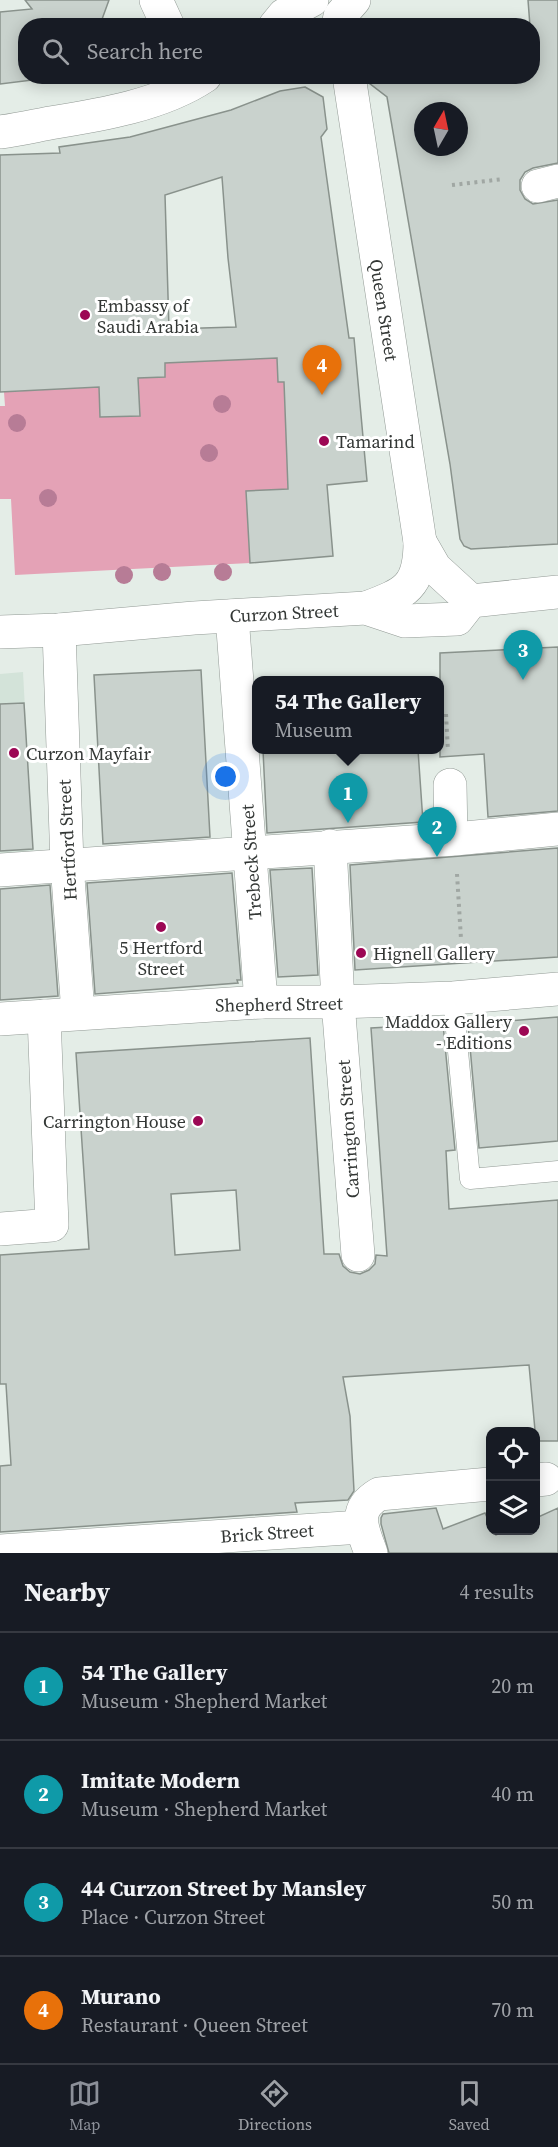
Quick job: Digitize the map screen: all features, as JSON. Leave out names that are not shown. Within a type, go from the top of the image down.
[{"type":"street","points":[[156,0],[164,18]]},
{"type":"street","points":[[282,18],[312,0]]},
{"type":"street","points":[[340,18],[354,0]]},
{"type":"street","points":[[0,132],[93,116],[152,100],[186,84]]},
{"type":"street","name":"Queen Street","points":[[350,84],[420,542],[420,566],[414,579],[403,591],[366,608]]},
{"type":"street","name":"Queen Street","points":[[420,542],[435,568],[471,601]]},
{"type":"street","points":[[471,601],[558,592]]},
{"type":"street","name":"Curzon Street","points":[[0,632],[59,630],[366,608],[405,621],[457,619],[471,601]]},
{"type":"street","name":"Trebeck Street","points":[[232,616],[261,1002]]},
{"type":"street","name":"Hertford Street","points":[[59,630],[67,864],[78,1013]]},
{"type":"street","points":[[450,785],[451,839]]},
{"type":"street","points":[[0,870],[558,830]]},
{"type":"street","name":"Carrington Street","points":[[330,846],[338,1002],[358,1255]]},
{"type":"street","name":"Shepherd Street","points":[[0,1019],[261,1002],[453,998],[558,989]]},
{"type":"street","points":[[0,1229],[52,1225],[44,1016]]},
{"type":"street","points":[[366,1540],[362,1512],[368,1501],[379,1494],[486,1484]]},
{"type":"street","name":"Brick Street","points":[[0,1551],[366,1540]]},
{"type":"lane","points":[[453,998],[470,1179],[558,1171]]},
{"type":"path","points":[[452,185],[518,178],[548,184]]},
{"type":"path","points":[[457,873],[461,939]]},
{"type":"shaded area","points":[[277,358],[284,382],[288,489],[246,491],[250,563],[15,575],[11,499],[0,499],[0,406],[5,406],[4,392],[99,387],[100,417],[139,416],[138,378],[165,377],[165,363]]},
{"type":"shaded area","name":"Curzon Mayfair","points":[[23,672],[33,855],[0,857],[0,674]]},
{"type":"building","points":[[25,0],[109,0],[102,18],[18,18],[18,82],[0,84],[0,12],[32,9]]},
{"type":"building","points":[[528,0],[558,0],[558,163],[525,172],[520,180],[520,190],[525,199],[533,204],[558,200],[558,544],[471,549],[464,546],[460,539],[450,464],[387,97],[370,84],[540,84],[540,18],[529,18]]},
{"type":"building","points":[[305,87],[323,97],[327,129],[321,137],[349,338],[354,338],[367,481],[327,485],[333,556],[250,563],[246,491],[288,489],[284,382],[278,382],[277,358],[165,363],[165,377],[138,378],[140,416],[100,417],[99,387],[0,392],[0,155],[60,153],[59,147],[130,137],[231,110],[280,91]],"holes":[[[222,177],[236,327],[169,329],[165,195]]]},
{"type":"building","points":[[558,647],[558,811],[488,817],[484,754],[440,757],[440,754],[444,754],[444,676],[440,676],[440,653]]},
{"type":"building","points":[[201,670],[210,837],[103,844],[94,675]]},
{"type":"building","name":"Curzon Mayfair","points":[[24,703],[33,849],[0,851],[0,704]]},
{"type":"building","points":[[263,754],[418,754],[423,822],[267,833]]},
{"type":"building","points":[[558,848],[558,957],[355,970],[350,865]]},
{"type":"building","points":[[312,868],[318,975],[278,977],[270,870]]},
{"type":"building","name":"5 Hertford Street","points":[[232,873],[241,980],[237,980],[238,983],[95,994],[87,883]]},
{"type":"building","points":[[50,885],[58,996],[0,1000],[0,889]]},
{"type":"building","points":[[558,1017],[558,1141],[479,1148],[468,1024]]},
{"type":"building","points":[[443,1024],[455,1150],[446,1151],[449,1209],[558,1200],[558,1441],[540,1441],[540,1427],[535,1427],[529,1365],[343,1377],[350,1416],[354,1491],[348,1500],[295,1503],[297,1512],[0,1532],[0,1466],[11,1465],[6,1384],[0,1384],[0,1255],[89,1249],[76,1053],[310,1038],[324,1254],[339,1254],[343,1266],[350,1272],[360,1274],[375,1264],[376,1255],[387,1256],[371,1028]],"holes":[[[236,1190],[240,1250],[175,1255],[171,1194]]]},
{"type":"building","points":[[436,1508],[443,1529],[485,1513],[486,1535],[540,1535],[540,1516],[558,1508],[558,1553],[389,1553],[381,1524],[383,1514]]},
{"type":"place","name":"Embassy of Saudi Arabia","points":[[85,315]]},
{"type":"place","name":"Murano","points":[[322,395]]},
{"type":"place","name":"Tamarind","points":[[324,441]]},
{"type":"place","name":"44 Curzon Street by Mansley","points":[[523,680]]},
{"type":"place","name":"Curzon Mayfair","points":[[14,753]]},
{"type":"place","name":"54 The Gallery","points":[[348,823]]},
{"type":"place","name":"Imitate Modern","points":[[437,857]]},
{"type":"place","name":"5 Hertford Street","points":[[161,927]]},
{"type":"place","name":"Hignell Gallery","points":[[361,953]]},
{"type":"place","name":"Maddox Gallery - Editions","points":[[524,1031]]},
{"type":"place","name":"Carrington House","points":[[198,1121]]}]
